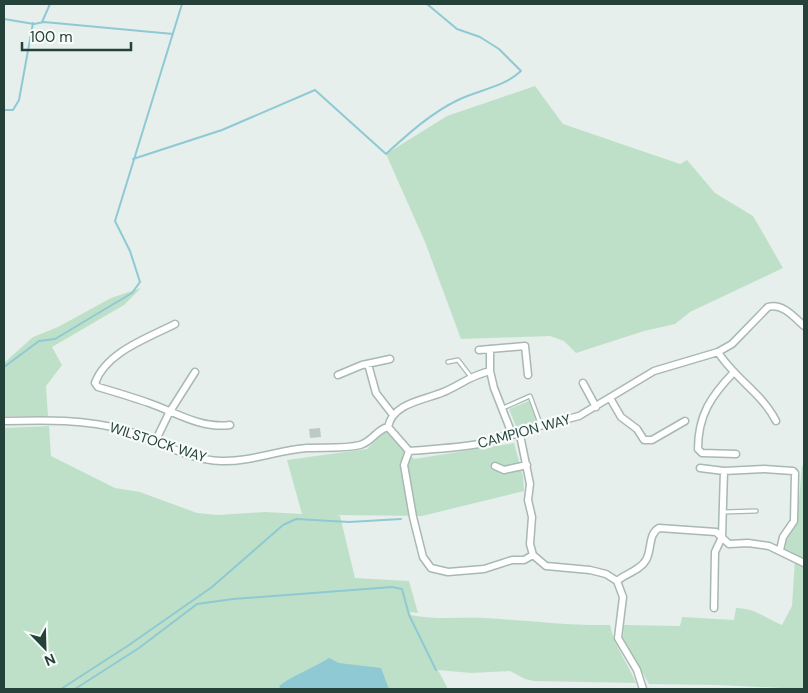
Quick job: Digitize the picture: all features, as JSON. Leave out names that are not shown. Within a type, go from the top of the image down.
[{"type":"street","name":"CAMPION WAY","points":[[409,451],[482,444],[512,434],[520,436],[528,429],[571,419],[596,407],[654,371],[718,352],[732,344],[768,307],[776,305],[783,308],[804,326]]},
{"type":"street","points":[[175,324],[120,353],[97,375],[95,383],[98,387],[151,404],[170,413],[220,426],[230,425]]},
{"type":"street","points":[[478,350],[525,346],[528,375]]},
{"type":"street","points":[[490,348],[490,371],[494,388],[512,434]]},
{"type":"street","points":[[718,352],[727,367],[747,387],[762,398],[776,421]]},
{"type":"street","points":[[338,375],[368,364],[390,359]]},
{"type":"street","points":[[368,364],[376,393],[393,415]]},
{"type":"street","points":[[490,371],[471,376],[449,390],[414,402],[393,415],[388,427],[409,451],[404,465],[405,476],[410,489],[413,517],[422,557],[431,568],[448,572],[484,569],[512,560],[524,560],[533,555]]},
{"type":"street","points":[[155,442],[195,372]]},
{"type":"street","points":[[734,372],[715,392],[705,412],[698,434],[698,449],[702,453],[736,454]]},
{"type":"street","points":[[583,383],[596,407]]},
{"type":"street","points":[[610,398],[621,417],[637,429],[644,440],[652,440],[685,421]]},
{"type":"street","name":"WILSTOCK WAY","points":[[4,421],[92,423],[123,430],[192,456],[221,461],[248,459],[307,448],[358,446],[368,442],[384,428],[388,427]]},
{"type":"street","points":[[520,436],[530,484],[528,500],[532,517],[530,544],[533,555],[546,566],[590,570],[606,574],[617,581],[624,597],[618,638],[636,670],[644,689]]},
{"type":"street","points":[[495,466],[504,470],[527,465]]},
{"type":"street","points":[[700,468],[724,471],[764,469],[793,471],[795,473],[794,520],[783,537],[780,550]]},
{"type":"street","points":[[714,608],[715,552],[722,537],[724,471]]},
{"type":"street","points":[[617,581],[644,564],[649,553],[652,534],[659,528],[699,529],[716,532],[729,544],[759,544],[780,550],[804,562]]},
{"type":"lane","points":[[448,362],[458,360],[471,376]]},
{"type":"lane","points":[[502,409],[530,396],[541,426]]},
{"type":"lane","points":[[724,512],[756,511]]},
{"type":"green space","points":[[535,86],[563,124],[680,164],[687,160],[715,193],[753,216],[783,268],[690,312],[675,324],[644,331],[576,353],[564,341],[550,336],[461,339],[425,242],[386,154],[447,116]]},
{"type":"green space","points":[[141,288],[124,305],[52,347],[62,365],[46,386],[48,416],[4,416],[4,363],[33,337],[58,327],[111,298]]},
{"type":"green space","points":[[529,401],[537,422],[517,429],[509,409]]},
{"type":"green space","points":[[49,426],[51,456],[115,488],[140,492],[197,513],[218,515],[265,512],[302,514],[287,460],[367,449],[386,431],[414,459],[514,443],[523,476],[524,491],[422,516],[336,515],[340,516],[355,578],[409,581],[418,613],[410,612],[411,615],[610,625],[618,648],[636,683],[534,681],[525,679],[510,671],[471,673],[438,670],[448,689],[4,689],[4,428]]},
{"type":"green space","points":[[802,466],[804,466],[804,559],[783,548],[787,537],[797,522]]},
{"type":"green space","points":[[795,559],[804,562],[804,689],[649,684],[623,638],[624,625],[680,626],[682,617],[734,620],[736,608],[743,608],[782,625],[792,606]]},
{"type":"water","points":[[329,658],[339,663],[381,668],[389,689],[281,689],[279,686]]},
{"type":"building","points":[[320,428],[321,437],[310,438],[309,429]]},
{"type":"waterway","points":[[42,22],[50,4]]},
{"type":"waterway","points":[[4,367],[39,341],[55,339],[132,293],[140,282],[130,251],[115,221],[182,4]]},
{"type":"waterway","points":[[133,159],[222,130],[315,90],[386,154],[438,111],[458,100],[507,81],[521,71],[499,49],[480,37],[457,29],[427,4]]},
{"type":"waterway","points":[[4,19],[34,24],[44,22],[173,34]]},
{"type":"waterway","points":[[4,110],[13,110],[19,100],[33,23]]},
{"type":"waterway","points":[[61,689],[129,645],[212,587],[283,525],[296,519],[349,522],[401,519]]},
{"type":"waterway","points":[[75,689],[139,648],[197,604],[233,599],[392,587],[402,589],[409,615],[436,670]]}]
